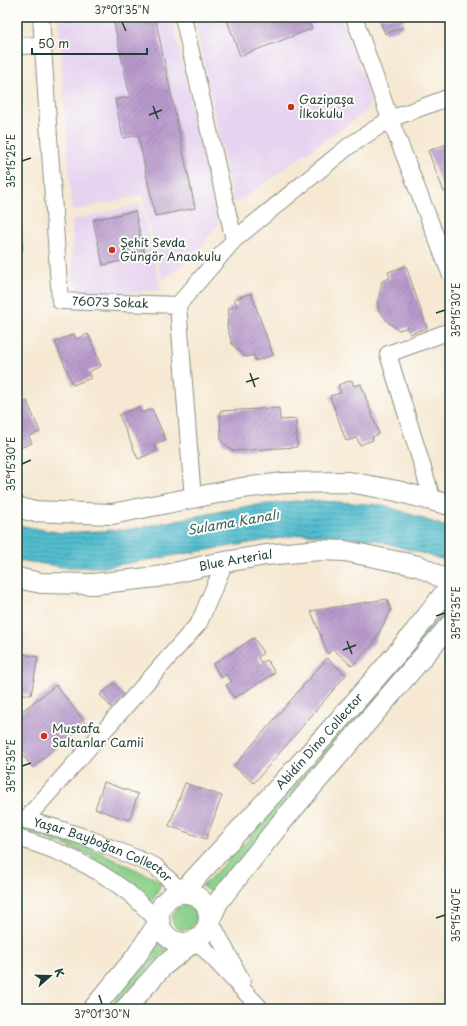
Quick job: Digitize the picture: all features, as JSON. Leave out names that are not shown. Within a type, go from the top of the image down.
[{"type":"main road","points":[[17,507],[31,511],[112,514],[242,488],[284,483],[349,482],[397,491],[441,503]]},
{"type":"main road","name":"Blue Arterial","points":[[17,578],[41,583],[93,584],[157,577],[225,562],[266,555],[312,550],[345,551],[419,566],[450,583]]},
{"type":"main road","name":"Abidin Dino Collector","points":[[182,892],[266,803],[347,711],[433,609],[450,583]]},
{"type":"main road","name":"Abidin Dino Collector","points":[[210,920],[218,902],[280,824],[450,625]]},
{"type":"main road","points":[[182,892],[191,893],[199,897],[205,903],[209,911],[210,920],[208,928],[203,936],[189,943],[180,943],[173,941],[166,936],[159,922],[159,913],[167,899],[174,894],[182,892]]},
{"type":"main road","points":[[93,1009],[135,958],[159,922]]},
{"type":"main road","points":[[125,1009],[163,966],[196,940]]},
{"type":"street","name":"76073 Sokak","points":[[42,17],[60,301],[178,305]]},
{"type":"street","points":[[183,17],[234,240]]},
{"type":"street","points":[[354,17],[390,119],[450,273]]},
{"type":"street","points":[[17,46],[43,45]]},
{"type":"street","points":[[193,499],[178,305],[234,240],[349,146],[390,119],[450,97]]},
{"type":"street","points":[[441,503],[388,354],[450,331]]},
{"type":"street","points":[[21,819],[199,622],[225,562]]},
{"type":"street","name":"Yaşar Bayboğan Collector","points":[[21,819],[90,839],[155,866],[182,892]]},
{"type":"street","name":"Yaşar Bayboğan Collector","points":[[17,838],[39,844],[83,862],[126,891],[159,922]]},
{"type":"street","points":[[210,920],[256,1004]]},
{"type":"street","points":[[196,940],[256,1004]]},
{"type":"shaded area","points":[[58,17],[172,17],[218,224],[197,253],[162,281],[142,195],[72,211]]},
{"type":"shaded area","name":"Gazipaşa İlkokulu","points":[[194,17],[341,17],[370,96],[370,104],[366,111],[236,202],[232,199]]},
{"type":"shaded area","name":"Şehit Sevda Güngör Anaokulu","points":[[141,204],[161,290],[118,295],[81,290],[72,279],[72,220]]},
{"type":"green space","points":[[447,605],[450,607],[450,613],[250,846],[212,894],[202,886],[246,842]]},
{"type":"green space","points":[[17,827],[45,833],[90,848],[162,882],[151,903],[132,883],[86,853],[43,837],[17,831]]},
{"type":"green space","points":[[184,906],[193,909],[196,918],[193,927],[184,930],[175,927],[172,918],[175,909]]},
{"type":"green space","points":[[156,940],[167,950],[150,966],[114,1009],[108,1009],[144,961]]},
{"type":"water","name":"Sulama Kanalı","points":[[306,500],[383,505],[450,528],[450,557],[448,561],[376,540],[304,534],[105,567],[63,567],[17,560],[17,525],[62,533],[132,529],[248,506]]},
{"type":"building","points":[[121,17],[155,17],[195,208],[155,216],[138,135],[123,138],[115,100],[130,97],[113,19]]},
{"type":"building","points":[[234,17],[307,17],[312,29],[240,56],[227,20]]},
{"type":"building","points":[[379,17],[408,17],[401,20],[404,27],[385,34]]},
{"type":"building","points":[[450,143],[450,190],[444,192],[428,151]]},
{"type":"building","points":[[17,209],[20,209],[23,250],[17,251]]},
{"type":"building","points":[[135,211],[145,256],[103,265],[93,220]]},
{"type":"building","points":[[406,266],[427,328],[410,334],[408,327],[399,330],[388,322],[379,310],[378,302],[382,281],[390,278],[388,272]]},
{"type":"building","points":[[251,293],[273,355],[256,361],[254,355],[246,357],[232,344],[227,327],[229,308],[237,306],[234,299]]},
{"type":"building","points":[[74,334],[76,339],[88,334],[101,366],[88,372],[91,378],[73,385],[55,342]]},
{"type":"building","points":[[352,380],[354,386],[361,384],[379,434],[372,437],[373,440],[360,445],[357,438],[346,441],[330,396],[341,393],[338,385]]},
{"type":"building","points":[[27,401],[40,432],[29,436],[32,443],[17,449],[17,406]]},
{"type":"building","points":[[139,407],[141,413],[152,409],[166,440],[154,444],[157,451],[138,459],[119,415]]},
{"type":"building","points":[[279,408],[280,420],[296,419],[297,447],[233,451],[221,441],[220,411]]},
{"type":"building","points":[[387,599],[391,610],[373,644],[352,666],[333,649],[328,654],[311,611]]},
{"type":"building","points":[[254,638],[263,653],[258,657],[261,663],[267,660],[275,673],[234,698],[226,685],[232,682],[227,674],[221,678],[213,664]]},
{"type":"building","points":[[17,653],[38,657],[31,695],[17,693]]},
{"type":"building","points":[[327,658],[346,675],[254,783],[234,766]]},
{"type":"building","points":[[114,683],[126,698],[113,709],[100,695]]},
{"type":"building","name":"Mustafa Saltanlar Camii","points":[[56,685],[86,724],[32,767],[17,748],[17,715]]},
{"type":"building","points":[[104,782],[138,794],[129,820],[95,809]]},
{"type":"building","points":[[185,783],[222,796],[206,839],[169,826]]},
{"type":"place","name":"Gazipaşa İlkokulu","points":[[291,107]]},
{"type":"place","name":"Şehit Sevda Güngör Anaokulu","points":[[112,250]]},
{"type":"place","name":"Mustafa Saltanlar Camii","points":[[44,736]]}]
